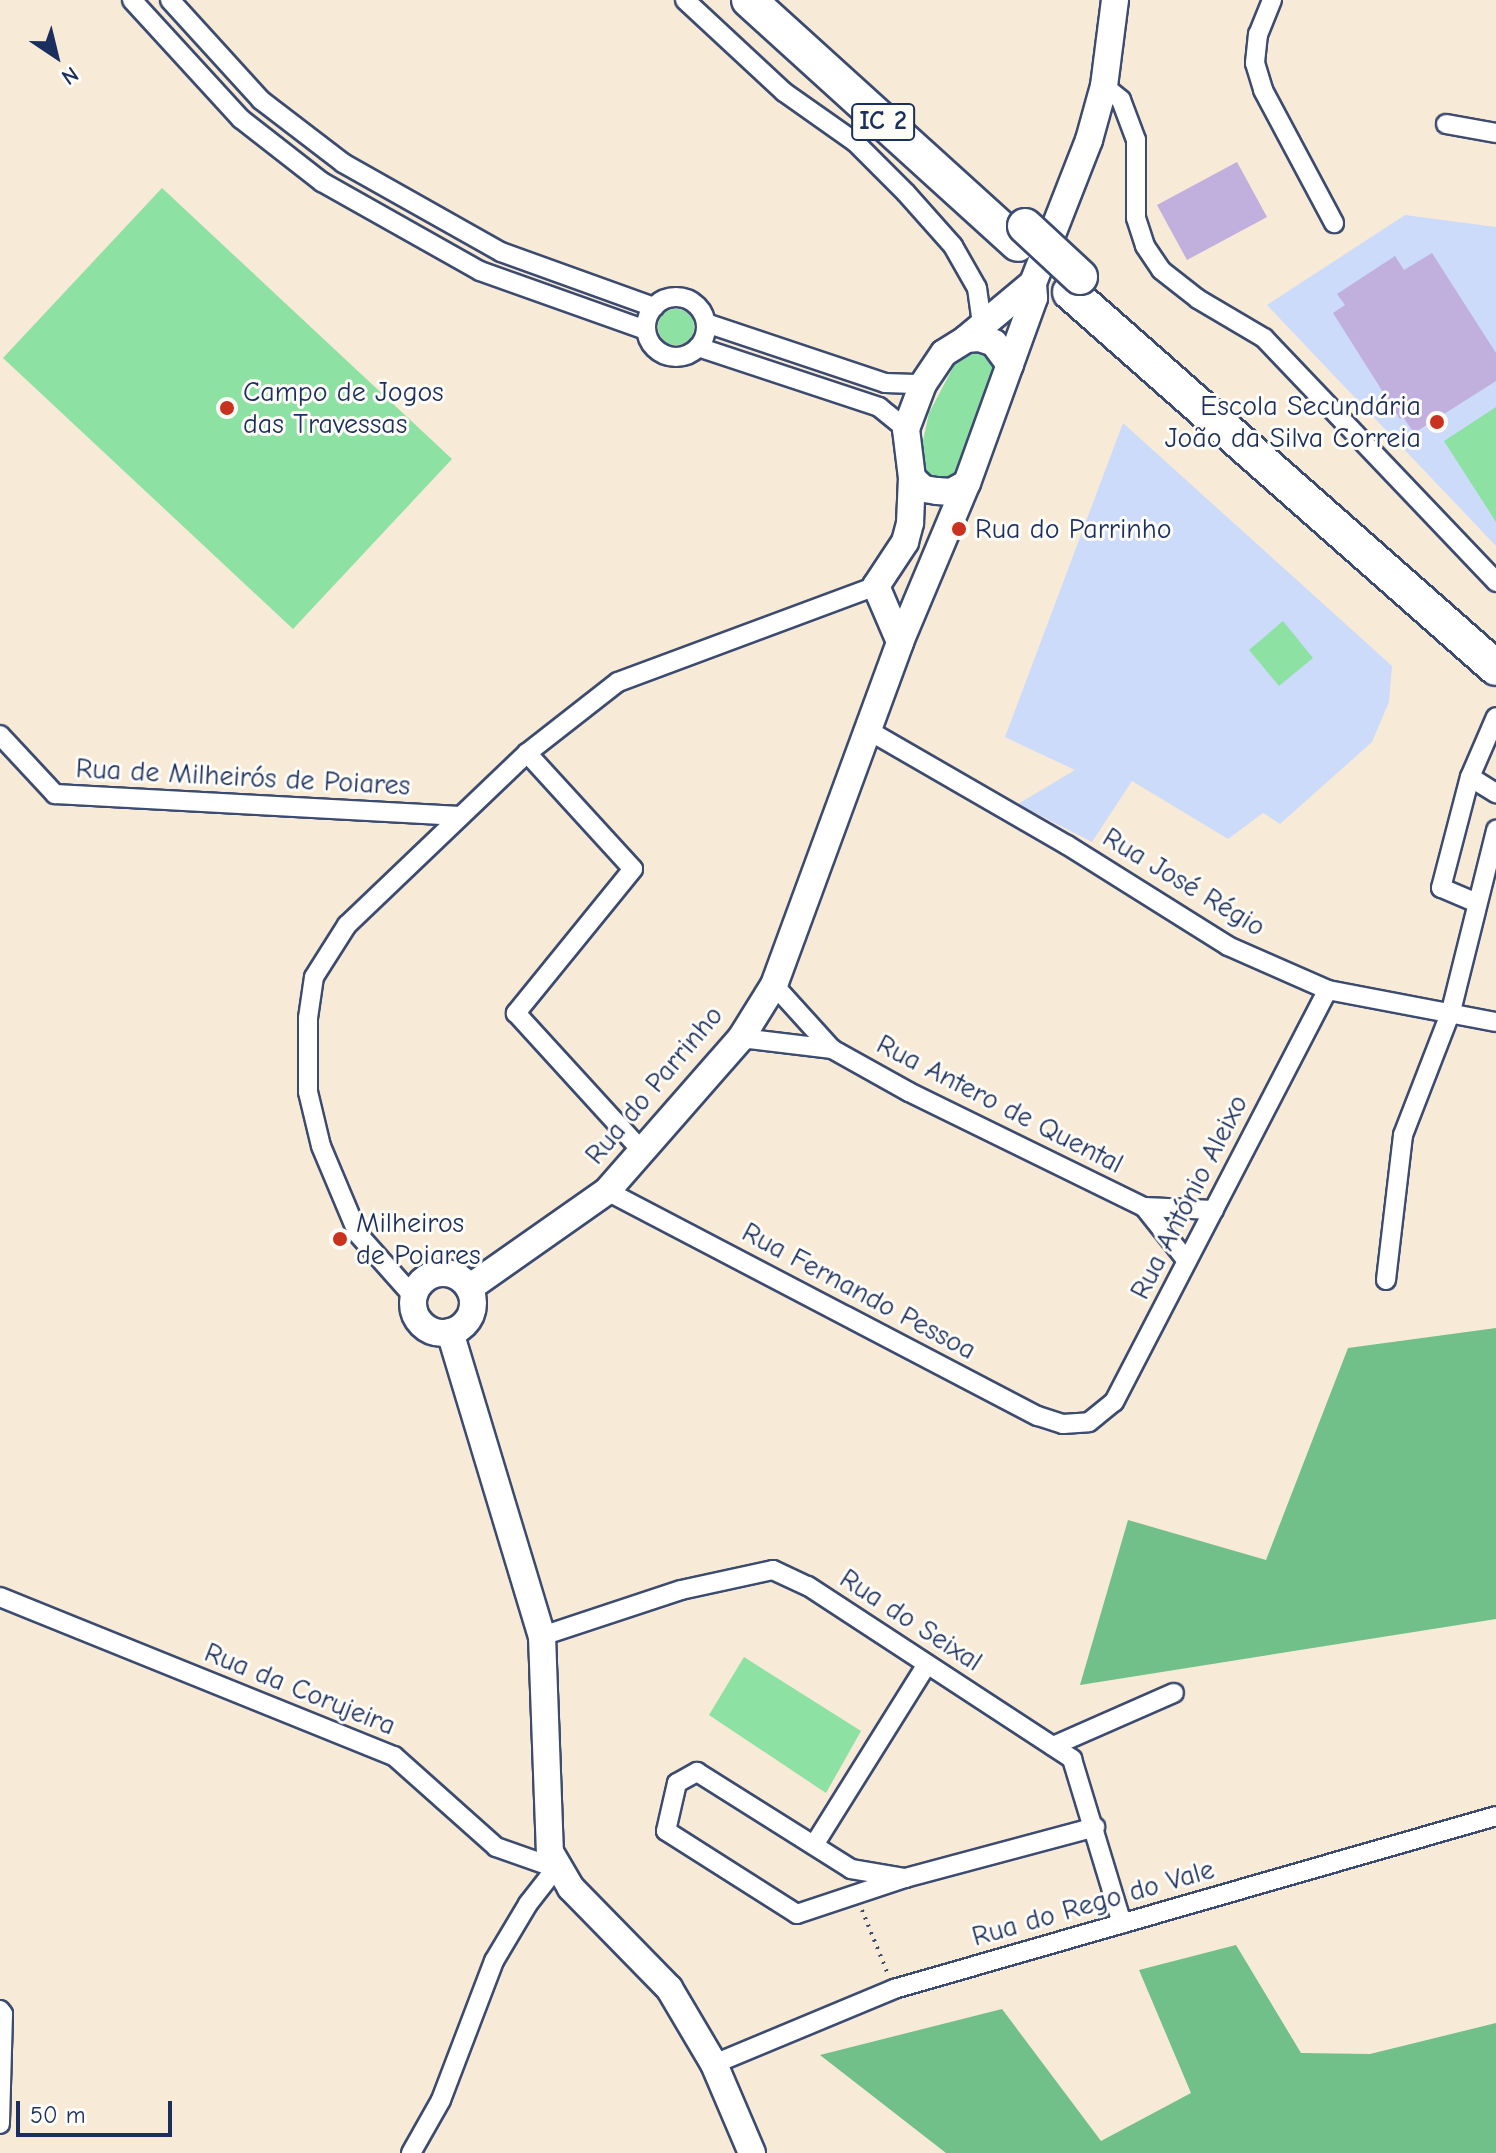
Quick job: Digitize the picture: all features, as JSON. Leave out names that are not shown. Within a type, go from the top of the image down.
[{"type":"highway","name":"IC 2","points":[[749,0],[1021,235]]},
{"type":"highway","name":"IC 2","points":[[774,0],[1021,235],[1496,668]]},
{"type":"highway","name":"IC 2","points":[[1075,284],[1496,646]]},
{"type":"street","points":[[132,0],[241,119],[322,182],[480,271],[646,330]]},
{"type":"street","points":[[170,0],[261,100],[343,163],[501,252],[654,307]]},
{"type":"street","points":[[685,0],[784,92],[855,142],[906,193],[953,246],[977,288],[974,332],[979,338],[994,343],[1010,365]]},
{"type":"street","name":"Rua do Parrinho","points":[[469,1288],[607,1191],[741,1038],[774,985],[866,729],[967,483],[1034,298],[1033,283],[1089,140],[1104,86],[1115,0]]},
{"type":"street","points":[[1272,0],[1258,34],[1255,63],[1263,90],[1334,223]]},
{"type":"street","points":[[1104,86],[1121,100],[1136,140],[1136,218],[1145,246],[1161,270],[1198,299],[1264,338],[1496,582]]},
{"type":"street","points":[[1446,124],[1496,133]]},
{"type":"street","name":"Rua do Parrinho","points":[[876,586],[905,542],[912,478],[906,429],[923,384],[944,353],[1033,283]]},
{"type":"street","points":[[698,347],[706,323],[699,308],[685,298],[668,298],[654,307],[646,330],[652,345],[664,354],[680,356],[698,347],[879,407],[906,429]]},
{"type":"street","points":[[706,323],[885,383],[923,384]]},
{"type":"street","points":[[912,478],[924,489],[937,491],[951,492],[967,483]]},
{"type":"street","points":[[413,1296],[358,1234],[337,1192],[321,1146],[308,1092],[308,1018],[314,977],[347,925],[527,753],[618,682],[876,586],[900,642]]},
{"type":"street","points":[[1477,903],[1441,888],[1470,777],[1496,717]]},
{"type":"street","name":"Rua José Régio","points":[[866,729],[1067,845],[1228,946],[1328,990],[1496,1022]]},
{"type":"street","name":"Rua de Milheirós de Poiares","points":[[0,735],[55,794],[460,816]]},
{"type":"street","points":[[527,753],[633,869],[516,1013],[641,1150]]},
{"type":"street","points":[[1470,777],[1496,793]]},
{"type":"street","points":[[1386,1280],[1403,1135],[1451,1011],[1496,830]]},
{"type":"street","name":"Rua Antero de Quental","points":[[774,985],[832,1049],[935,1105],[1144,1207],[1214,1210]]},
{"type":"street","name":"Rua António Aleixo","points":[[1089,1422],[1114,1402],[1328,990]]},
{"type":"street","name":"Rua Antero de Quental","points":[[741,1038],[832,1049]]},
{"type":"street","name":"Rua Fernando Pessoa","points":[[607,1191],[1038,1416],[1063,1424],[1089,1422]]},
{"type":"street","name":"Rua Antero de Quental","points":[[1144,1207],[1187,1261]]},
{"type":"street","points":[[444,1272],[454,1275],[469,1288],[473,1306],[470,1315],[458,1329],[439,1333],[421,1324],[413,1306],[413,1296],[424,1279],[444,1272]]},
{"type":"street","points":[[450,1332],[542,1636],[547,1834],[556,1868],[587,1905],[669,1988],[714,2064],[752,2153]]},
{"type":"street","name":"Rua do Seixal","points":[[542,1636],[681,1590],[773,1570],[808,1586],[1072,1759],[1122,1924]]},
{"type":"street","name":"Rua da Corujeira","points":[[0,1597],[394,1756],[496,1847],[556,1868]]},
{"type":"street","points":[[814,1845],[927,1664]]},
{"type":"street","points":[[1053,1746],[1174,1693]]},
{"type":"street","points":[[905,1878],[851,1869],[697,1772],[677,1783],[666,1831],[797,1914],[905,1878],[1095,1827]]},
{"type":"street","name":"Rua do Rego do Vale","points":[[714,2064],[894,1989],[1496,1816]]},
{"type":"street","points":[[411,2153],[441,2100],[494,1961],[528,1904],[556,1868]]},
{"type":"street","points":[[0,2010],[3,2014],[0,2124]]},
{"type":"path","points":[[856,1895],[894,1989]]},
{"type":"shaded area","name":"Escola Secundária João da Silva Correia","points":[[1405,215],[1496,227],[1496,546],[1267,305]]},
{"type":"shaded area","points":[[1123,423],[1392,666],[1389,702],[1372,742],[1280,824],[1263,813],[1228,839],[1132,781],[1092,842],[1018,804],[1075,770],[1005,737]]},
{"type":"green space","name":"Campo de Jogos das Travessas","points":[[162,188],[452,459],[293,629],[3,358]]},
{"type":"green space","points":[[676,309],[689,314],[694,327],[689,340],[676,345],[663,340],[658,327],[663,314]]},
{"type":"green space","points":[[970,350],[992,356],[996,377],[955,479],[932,479],[924,467],[921,450],[929,413],[958,358]]},
{"type":"green space","points":[[1496,407],[1496,522],[1444,441]]},
{"type":"green space","points":[[1283,621],[1313,658],[1279,686],[1249,650]]},
{"type":"green space","points":[[1496,1328],[1496,1619],[1080,1685],[1128,1520],[1266,1560],[1348,1348]]},
{"type":"green space","points":[[744,1657],[861,1731],[826,1793],[709,1715]]},
{"type":"green space","points":[[1236,1945],[1301,2053],[1370,2054],[1496,2023],[1496,2153],[946,2153],[820,2055],[1002,2009],[1101,2141],[1191,2093],[1139,1970]]},
{"type":"building","points":[[1237,162],[1267,217],[1187,260],[1157,205]]},
{"type":"building","points":[[1432,253],[1496,353],[1496,381],[1414,433],[1403,417],[1400,419],[1333,313],[1345,305],[1337,294],[1395,256],[1404,270]]},
{"type":"place","name":"Campo de Jogos das Travessas","points":[[227,408]]},
{"type":"place","name":"Escola Secundária João da Silva Correia","points":[[1437,422]]},
{"type":"place","name":"Rua do Parrinho","points":[[959,529]]},
{"type":"place","name":"Milheiros de Poiares","points":[[340,1239]]}]
